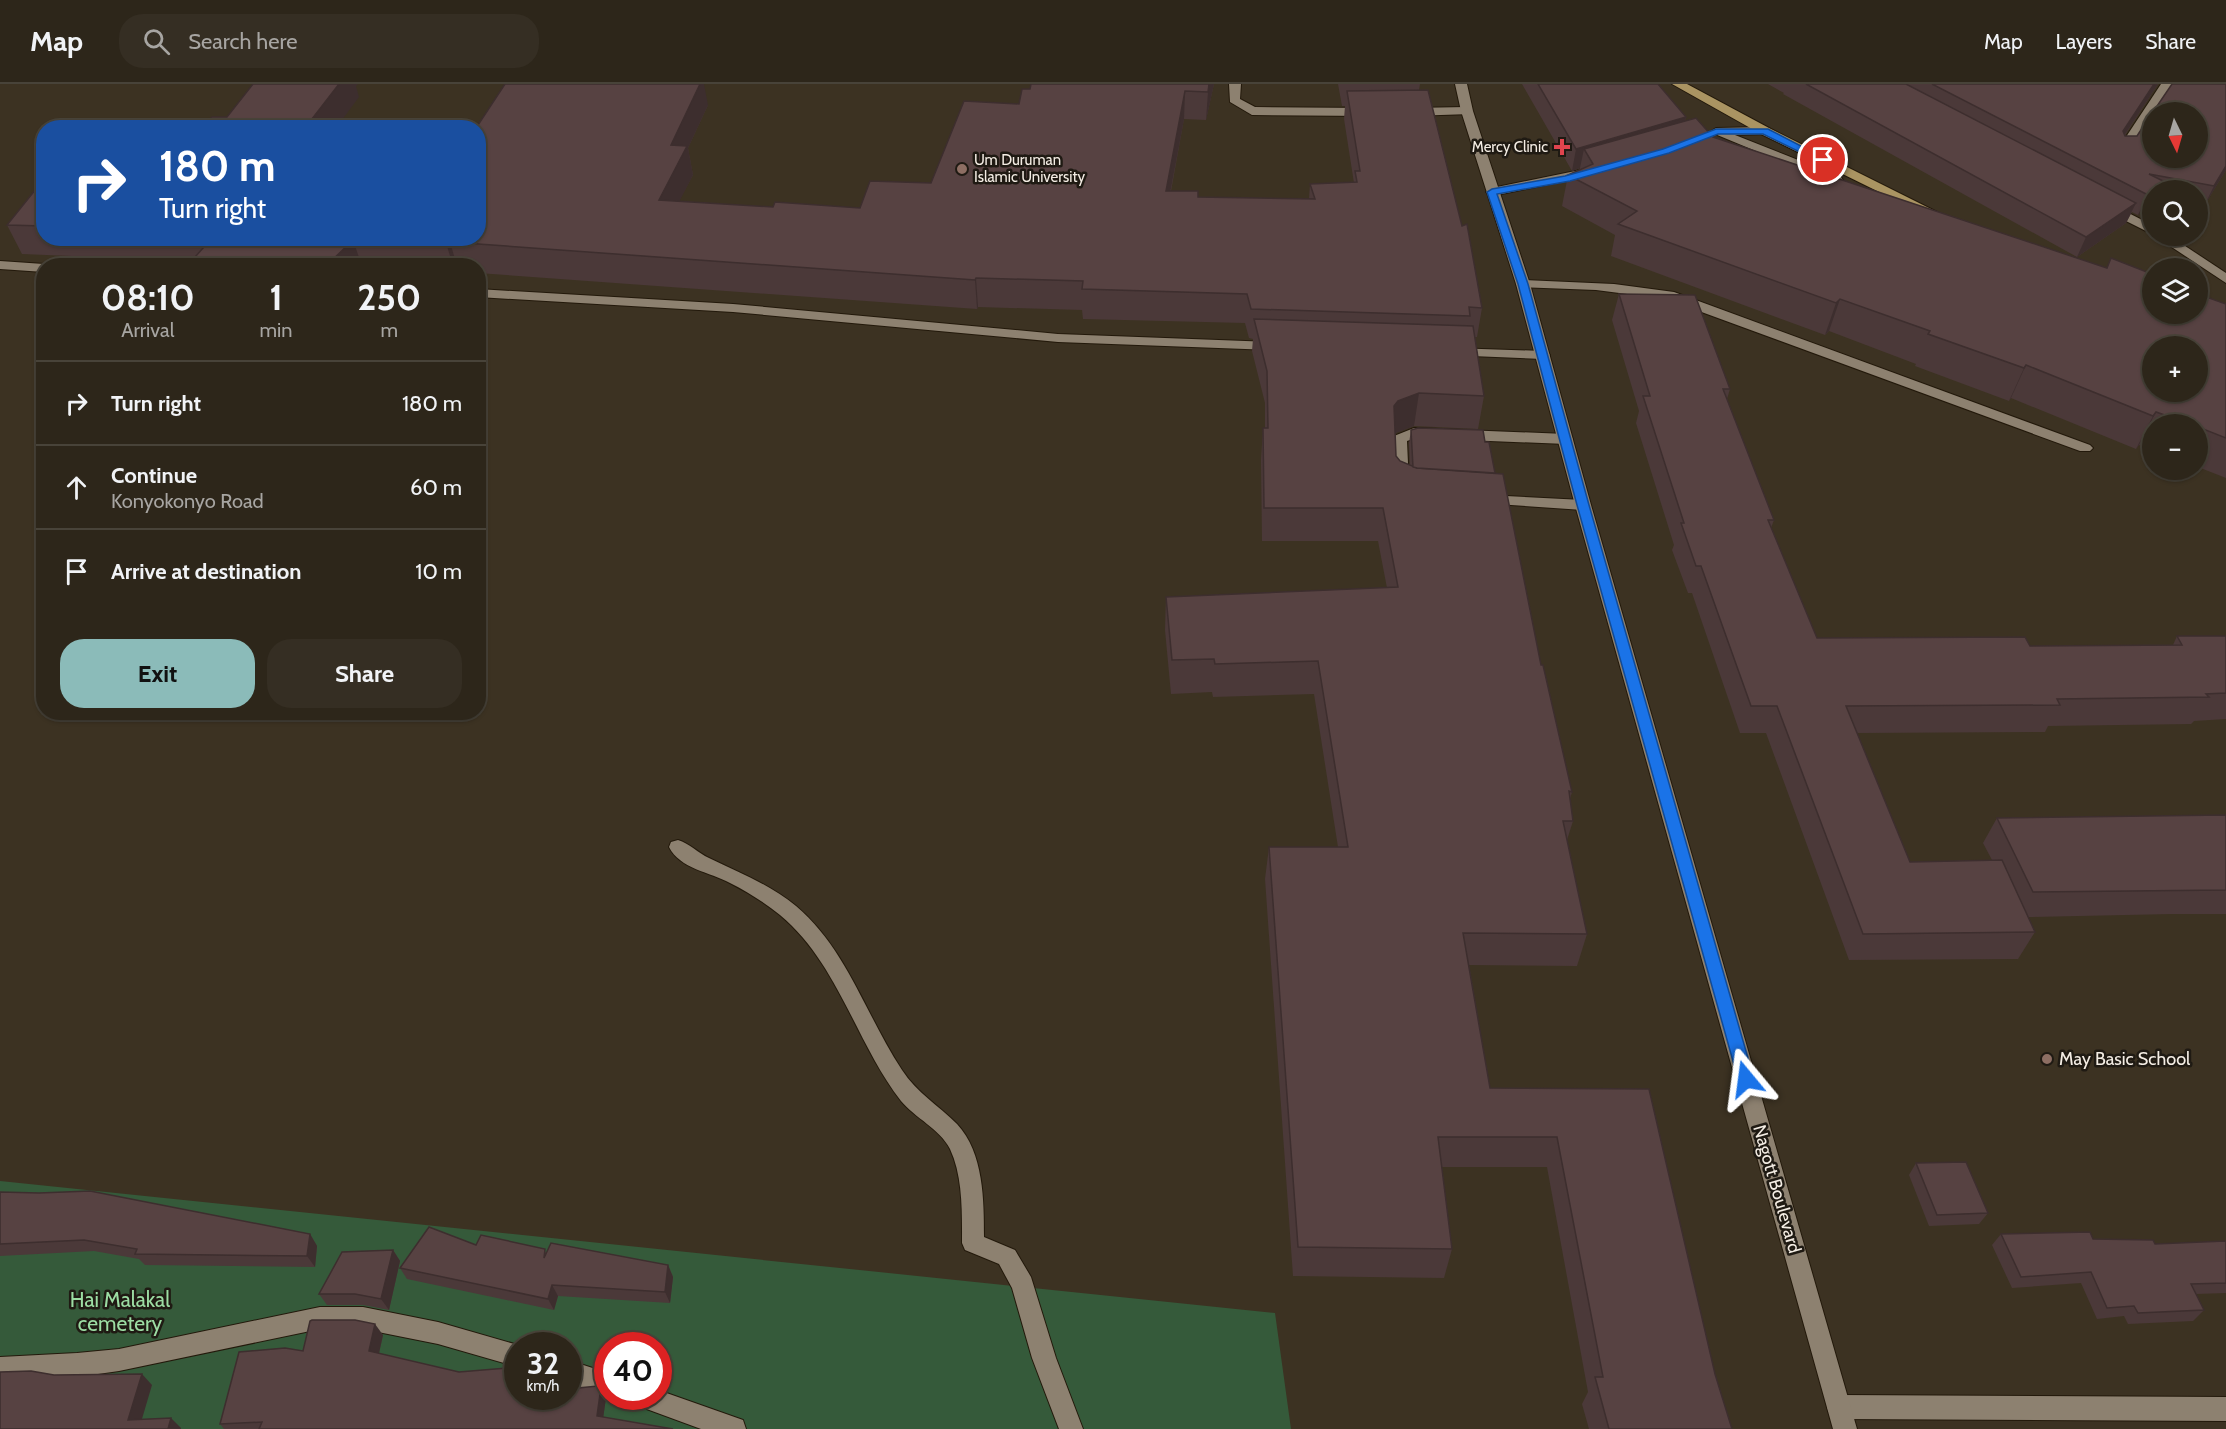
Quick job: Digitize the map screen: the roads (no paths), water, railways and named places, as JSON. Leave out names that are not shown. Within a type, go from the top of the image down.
[{"type":"main road","points":[[1678,84],[1765,131],[1948,222]]},
{"type":"street","points":[[1235,84],[1234,100],[1252,111],[1377,112]]},
{"type":"street","name":"Nagott Boulevard","points":[[1461,84],[1467,111],[1544,355],[1583,505],[1842,1418]]},
{"type":"street","points":[[2122,152],[2166,84]]},
{"type":"street","points":[[1399,112],[1467,111]]},
{"type":"street","points":[[1765,131],[1711,134],[1948,222]]},
{"type":"street","points":[[1492,192],[1566,179],[1599,170]]},
{"type":"street","points":[[2100,202],[2142,225]]},
{"type":"street","points":[[2177,246],[2226,279]]},
{"type":"street","points":[[0,265],[36,267]]},
{"type":"street","points":[[1523,284],[1612,286],[1669,295],[2085,448]]},
{"type":"street","points":[[486,293],[733,308],[1058,338],[1295,346]]},
{"type":"street","points":[[1437,352],[1544,355]]},
{"type":"street","points":[[1417,496],[1401,489],[1399,439],[1414,433],[1566,439]]},
{"type":"street","points":[[1476,499],[1583,505]]},
{"type":"street","points":[[678,848],[704,866],[737,878],[794,916],[825,950],[872,1041],[896,1080],[915,1102],[957,1142],[973,1195],[973,1243],[1007,1257],[1023,1285],[1044,1358],[1071,1429]]},
{"type":"street","points":[[0,1368],[77,1365],[119,1360],[320,1318],[363,1318],[427,1331],[504,1352]]},
{"type":"street","points":[[672,1407],[734,1429]]},
{"type":"street","points":[[1842,1418],[2226,1409]]},
{"type":"place","name":"Mercy Clinic","points":[[1562,147]]},
{"type":"place","name":"Um Duruman Islamic University","points":[[962,169]]},
{"type":"place","name":"May Basic School","points":[[2047,1059]]},
{"type":"park label","name":"Hai Malakal cemetery","points":[[120,1311]]}]
